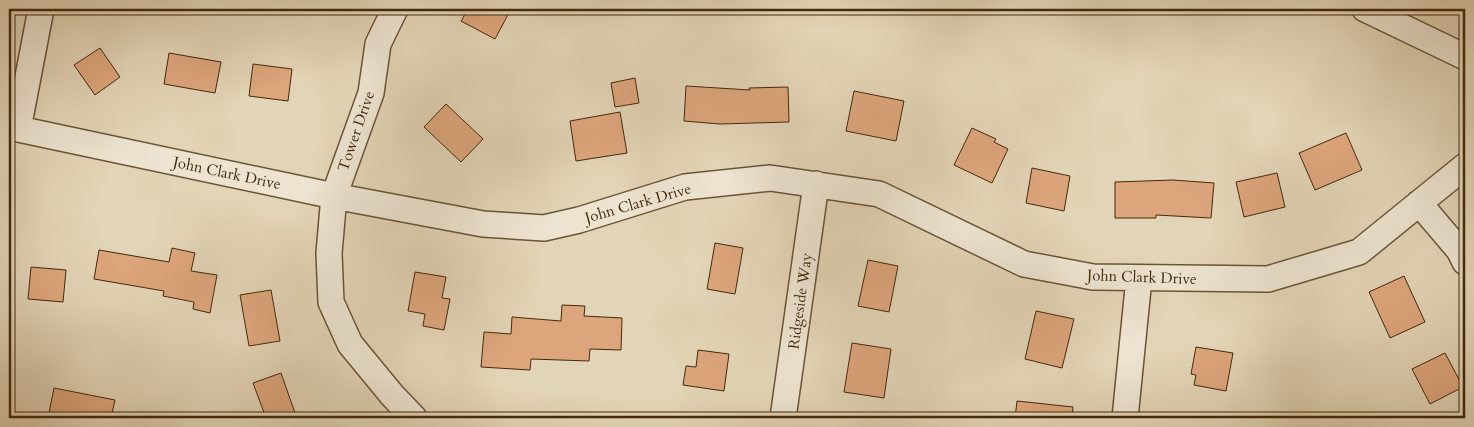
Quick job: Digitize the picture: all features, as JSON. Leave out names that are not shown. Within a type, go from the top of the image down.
[{"type":"street","points":[[14,128],[41,9]]},
{"type":"street","name":"Tower Drive","points":[[395,9],[378,44],[371,93],[334,196],[329,252],[331,302],[350,344],[392,395],[414,418]]},
{"type":"street","points":[[1365,9],[1465,58]]},
{"type":"street","name":"John Clark Drive","points":[[14,128],[334,196],[483,224],[544,228],[579,220],[685,187],[770,178],[816,184],[879,194],[1024,264],[1094,277],[1268,279],[1359,252],[1465,166]]},
{"type":"street","name":"Ridgeside Way","points":[[783,418],[816,184]]},
{"type":"street","points":[[1419,203],[1459,250],[1465,262]]},
{"type":"street","points":[[1125,418],[1139,278]]},
{"type":"building","points":[[468,9],[511,9],[495,39],[461,21]]},
{"type":"building","points":[[100,48],[120,77],[95,95],[74,65]]},
{"type":"building","points":[[169,53],[221,62],[215,93],[164,84]]},
{"type":"building","points":[[253,64],[292,69],[288,101],[249,96]]},
{"type":"building","points":[[635,78],[639,103],[615,107],[611,83]]},
{"type":"building","points":[[686,86],[750,90],[749,88],[788,87],[789,122],[720,124],[684,121]]},
{"type":"building","points":[[854,91],[904,101],[896,141],[846,131]]},
{"type":"building","points":[[446,104],[483,139],[461,162],[424,127]]},
{"type":"building","points":[[620,112],[627,153],[576,161],[570,121]]},
{"type":"building","points":[[972,128],[996,139],[994,142],[1008,149],[992,183],[954,165]]},
{"type":"building","points":[[1346,133],[1362,170],[1315,190],[1299,153]]},
{"type":"building","points":[[1032,168],[1070,176],[1064,211],[1026,203]]},
{"type":"building","points":[[1277,173],[1285,207],[1244,217],[1236,182]]},
{"type":"building","points":[[1173,180],[1214,183],[1211,218],[1156,215],[1156,218],[1115,218],[1115,182]]},
{"type":"building","points":[[715,243],[743,248],[735,294],[707,289]]},
{"type":"building","points":[[172,248],[195,253],[191,271],[217,275],[210,313],[193,309],[194,302],[163,296],[164,291],[94,279],[99,250],[169,262]]},
{"type":"building","points":[[868,260],[898,266],[889,312],[858,306]]},
{"type":"building","points":[[31,267],[66,270],[63,302],[28,299]]},
{"type":"building","points":[[415,272],[446,277],[442,298],[450,299],[444,330],[423,326],[425,314],[408,311]]},
{"type":"building","points":[[1404,276],[1425,322],[1390,338],[1369,292]]},
{"type":"building","points":[[271,290],[280,341],[249,346],[240,295]]},
{"type":"building","points":[[562,305],[585,306],[584,316],[622,318],[621,350],[590,349],[589,361],[531,359],[530,370],[481,367],[484,332],[511,334],[512,317],[561,321]]},
{"type":"building","points":[[1036,311],[1074,319],[1062,368],[1025,359]]},
{"type":"building","points":[[852,343],[891,349],[884,398],[844,392]]},
{"type":"building","points":[[1196,347],[1233,353],[1226,391],[1194,385],[1196,375],[1191,374]]},
{"type":"building","points":[[698,350],[729,354],[724,391],[683,385],[686,366],[696,367]]},
{"type":"building","points":[[1445,353],[1463,387],[1430,404],[1412,369]]},
{"type":"building","points":[[281,373],[295,413],[280,418],[266,418],[253,383]]},
{"type":"building","points":[[54,388],[115,400],[111,418],[48,418]]},
{"type":"building","points":[[1017,401],[1073,407],[1072,418],[1015,418]]}]
